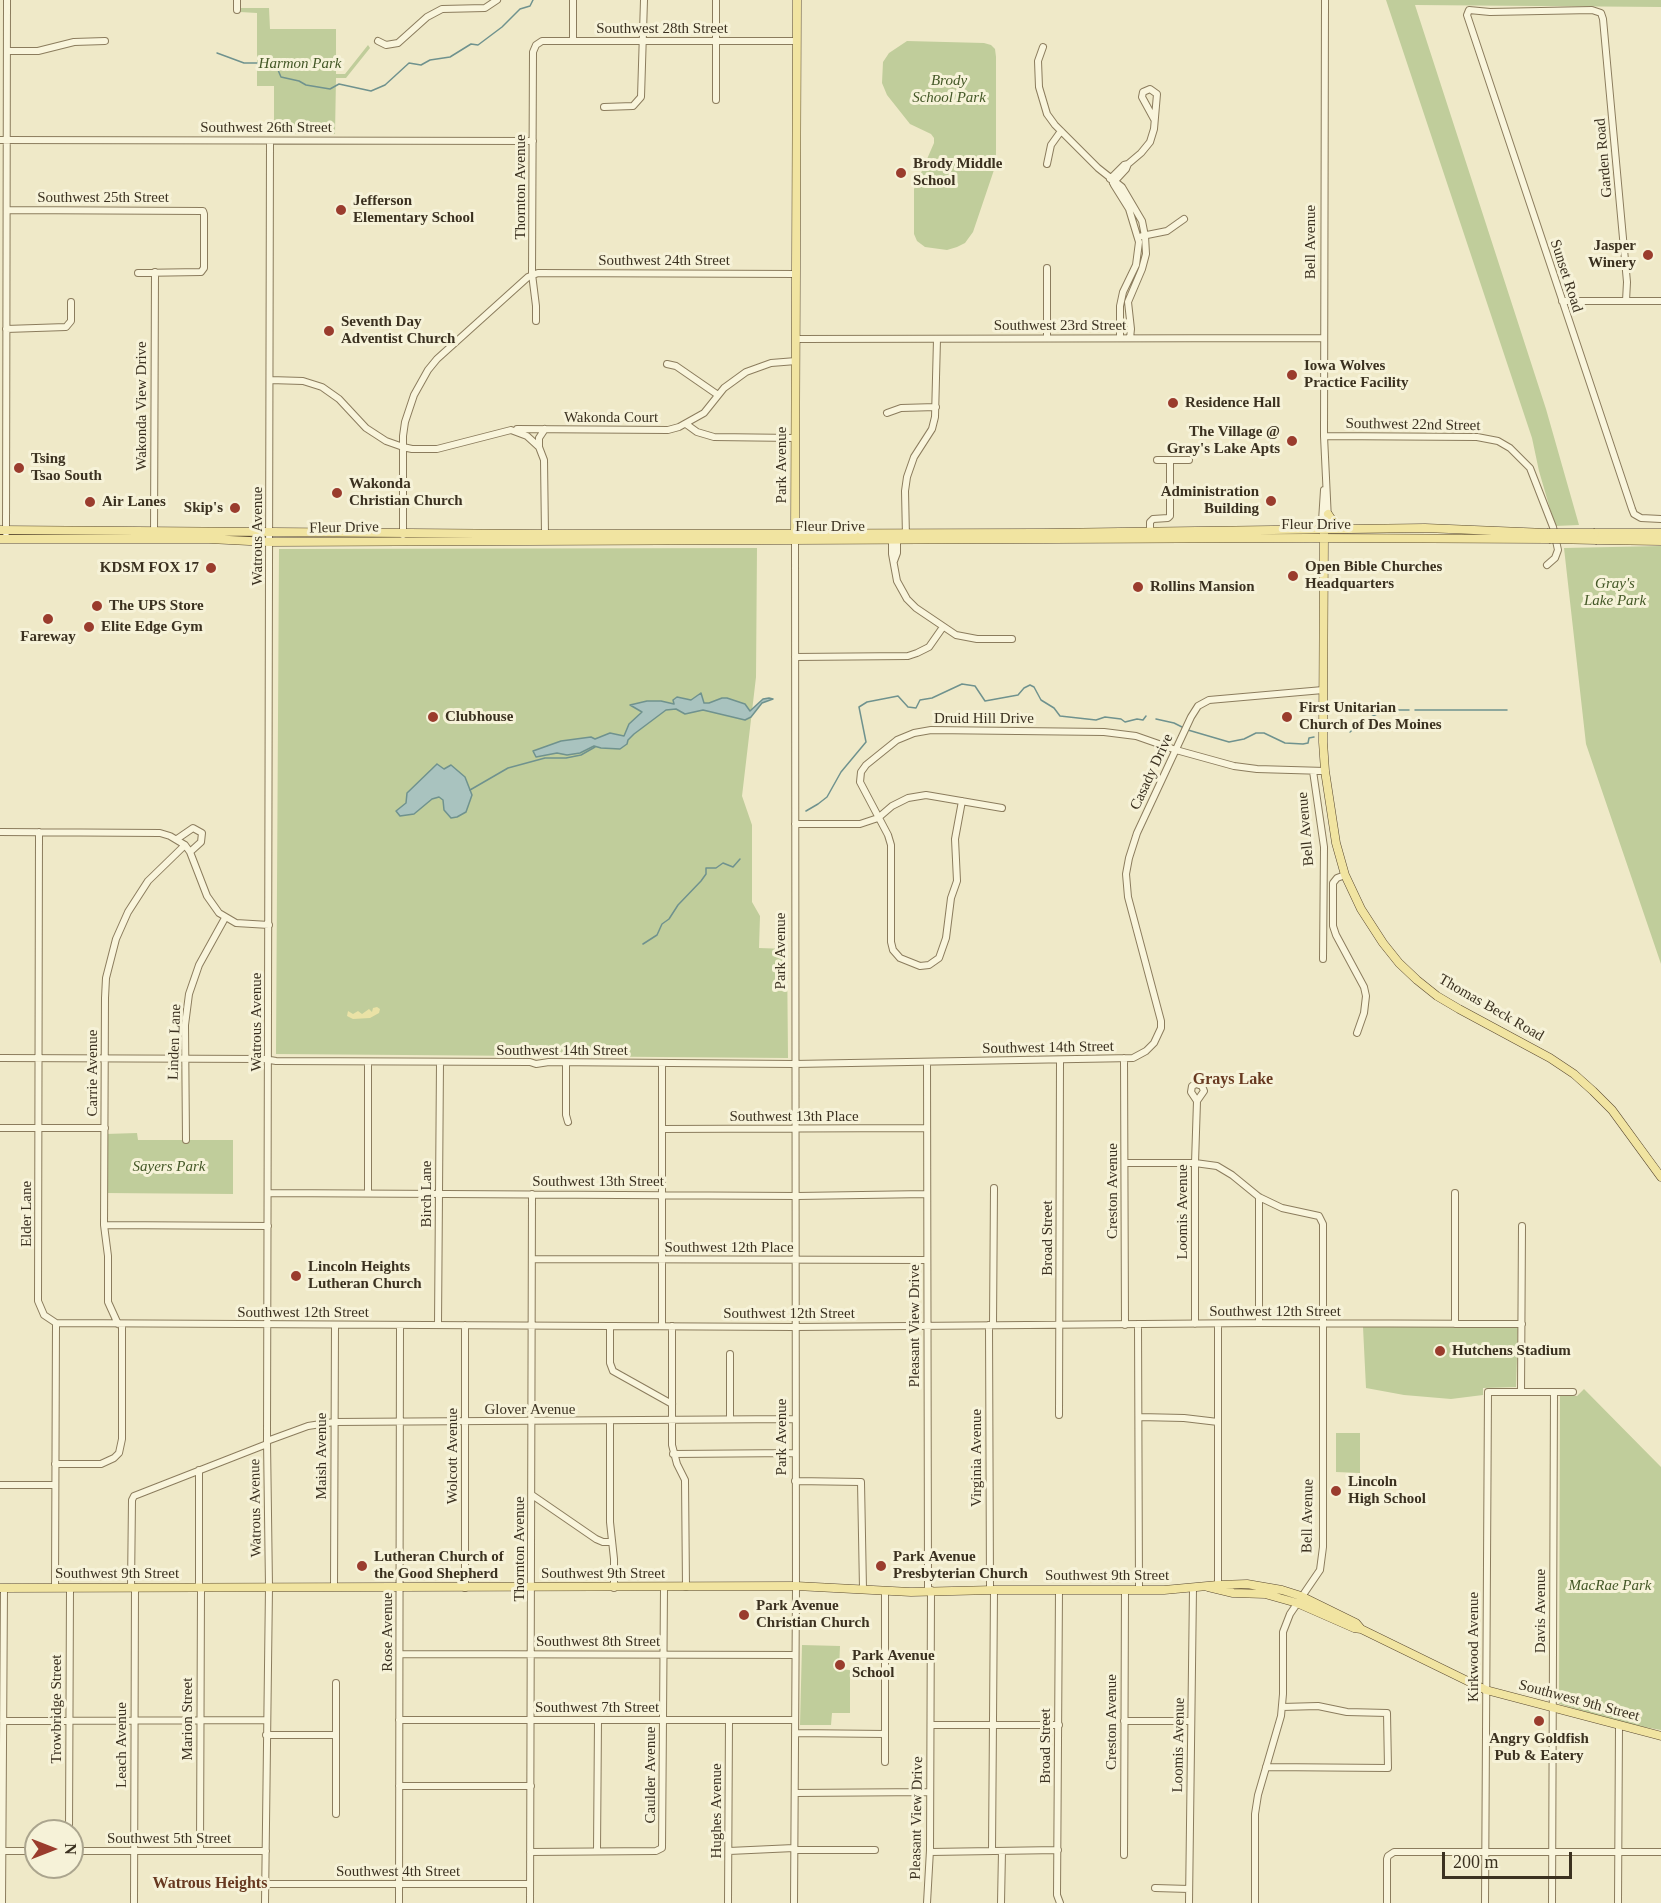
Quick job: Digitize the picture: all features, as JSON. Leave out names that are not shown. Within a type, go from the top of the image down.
[{"type":"main road","name":"Park Avenue","points":[[795,537],[797,0]]},
{"type":"main road","points":[[1328,514],[1331,520],[1338,525],[1364,528]]},
{"type":"main road","name":"Fleur Drive","points":[[1150,536],[1324,528],[1425,528],[1548,536]]},
{"type":"main road","name":"Bell Avenue","points":[[1324,528],[1323,742],[1326,771]]},
{"type":"main road","name":"Fleur Drive","points":[[3,530],[154,535],[269,542],[545,534],[1324,538],[1596,536],[1661,533]]},
{"type":"main road","name":"Fleur Drive","points":[[3,539],[269,532],[536,541],[795,537]]},
{"type":"main road","name":"Fleur Drive","points":[[1596,536],[1661,541]]},
{"type":"main road","name":"Thomas Beck Road","points":[[1326,771],[1336,843],[1345,875],[1361,909],[1383,943],[1418,980],[1459,1010],[1550,1058],[1574,1074],[1612,1110],[1661,1177]]},
{"type":"main road","name":"Southwest 9th Street","points":[[2,1588],[796,1586],[885,1592],[1139,1590],[1218,1588],[1247,1584],[1265,1586],[1356,1623],[1361,1629],[1486,1690],[1661,1736]]},
{"type":"street","points":[[3,539],[3,370],[6,329],[7,210],[3,140],[7,0]]},
{"type":"street","points":[[237,0],[237,10]]},
{"type":"street","points":[[378,41],[386,45],[398,43],[427,17],[442,9],[485,8],[497,0]]},
{"type":"street","points":[[573,0],[573,40]]},
{"type":"street","points":[[604,107],[633,106],[642,94],[644,0]]},
{"type":"street","points":[[716,0],[716,100]]},
{"type":"street","name":"Bell Avenue","points":[[1324,528],[1328,520],[1324,436],[1325,0]]},
{"type":"street","name":"Garden Road","points":[[1468,18],[1467,12],[1472,9],[1490,12],[1592,10],[1601,13],[1604,19],[1627,282],[1626,301]]},
{"type":"street","name":"Sunset Road","points":[[1468,18],[1632,509],[1641,518],[1661,519]]},
{"type":"street","points":[[7,51],[38,51],[74,42],[105,41]]},
{"type":"street","name":"Southwest 28th Street","points":[[533,52],[536,45],[542,41],[797,41]]},
{"type":"street","points":[[1043,46],[1038,61],[1040,94],[1047,114],[1112,182],[1129,208],[1142,236],[1128,302],[1130,338]]},
{"type":"street","name":"Thornton Avenue","points":[[533,52],[532,274],[536,321]]},
{"type":"street","points":[[1112,182],[1124,165],[1128,164],[1150,142],[1154,119]]},
{"type":"street","points":[[1047,164],[1051,145],[1061,131]]},
{"type":"street","name":"Southwest 26th Street","points":[[3,140],[533,141]]},
{"type":"street","name":"Watrous Avenue","points":[[265,1903],[269,1587],[267,1442],[270,141]]},
{"type":"street","name":"Southwest 25th Street","points":[[7,210],[200,210],[204,214],[204,268],[201,272],[154,272]]},
{"type":"street","points":[[1142,236],[1167,231],[1184,219]]},
{"type":"street","points":[[1047,268],[1047,339]]},
{"type":"street","points":[[138,273],[154,272]]},
{"type":"street","name":"Wakonda View Drive","points":[[154,272],[154,535]]},
{"type":"street","points":[[403,537],[403,447],[405,424],[414,395],[428,370],[447,348],[532,274]]},
{"type":"street","name":"Southwest 24th Street","points":[[532,274],[796,274]]},
{"type":"street","points":[[1120,338],[1120,306],[1130,286]]},
{"type":"street","points":[[1562,301],[1661,301]]},
{"type":"street","points":[[6,329],[66,327],[71,321],[71,302]]},
{"type":"street","name":"Southwest 23rd Street","points":[[797,339],[1324,338]]},
{"type":"street","points":[[937,339],[936,407],[932,429],[914,457],[907,477],[894,561],[897,581],[907,599],[916,608],[956,635],[966,638],[1012,639]]},
{"type":"street","name":"Wakonda Court","points":[[403,447],[438,449],[511,429],[668,430],[686,424],[704,413],[731,382],[754,368],[771,363],[796,362]]},
{"type":"street","points":[[667,364],[676,366],[718,395]]},
{"type":"street","points":[[270,380],[303,381],[322,387],[339,399],[366,428],[386,441],[403,447]]},
{"type":"street","points":[[887,413],[901,408],[936,407]]},
{"type":"street","points":[[686,424],[714,438],[795,438]]},
{"type":"street","points":[[511,429],[527,436],[539,447],[543,456],[545,534],[536,541]]},
{"type":"street","points":[[539,447],[539,438],[545,429]]},
{"type":"street","name":"Southwest 22nd Street","points":[[1324,436],[1477,436],[1498,441],[1510,448],[1530,468],[1553,527],[1558,550],[1555,558],[1547,565]]},
{"type":"street","points":[[1157,460],[1189,460]]},
{"type":"street","points":[[1150,536],[1150,522],[1153,519],[1170,516],[1170,460]]},
{"type":"street","name":"Bell Avenue","points":[[1324,528],[1322,498],[1325,484]]},
{"type":"street","name":"Park Avenue","points":[[794,1903],[795,537]]},
{"type":"street","points":[[795,657],[909,656],[929,646],[943,627]]},
{"type":"street","name":"Casady Drive","points":[[1124,1058],[1140,1055],[1152,1046],[1161,1028],[1155,996],[1128,897],[1128,864],[1137,833],[1186,727],[1198,706],[1209,700],[1323,690]]},
{"type":"street","name":"Druid Hill Drive","points":[[962,801],[955,839],[957,881],[951,898],[946,938],[941,955],[934,963],[925,966],[900,958],[893,950],[891,942],[891,846],[888,835],[861,786],[861,772],[890,744],[914,733],[932,730],[1104,732],[1136,736],[1234,766],[1313,771]]},
{"type":"street","name":"Bell Avenue","points":[[1323,959],[1324,847],[1313,771],[1326,771]]},
{"type":"street","points":[[795,824],[860,824],[878,818],[897,803],[914,796],[932,796],[1002,808]]},
{"type":"street","points":[[177,839],[193,828],[202,833],[201,842],[190,852]]},
{"type":"street","points":[[0,832],[160,833],[177,839],[190,852],[207,896],[212,905],[225,918],[245,925],[269,925]]},
{"type":"street","name":"Elder Lane","points":[[39,832],[38,1301],[44,1315],[56,1323]]},
{"type":"street","name":"Carrie Avenue","points":[[56,1464],[91,1466],[108,1462],[119,1453],[122,1439],[120,1324],[108,1302],[108,1256],[104,1225],[106,978],[116,939],[128,912],[143,888],[161,867],[185,846]]},
{"type":"street","points":[[1345,875],[1337,878],[1333,883],[1333,926],[1364,987],[1366,996],[1364,1014],[1357,1033]]},
{"type":"street","name":"Linden Lane","points":[[186,1140],[186,1010],[191,987],[203,956],[225,918]]},
{"type":"street","name":"Southwest 14th Street","points":[[0,1058],[530,1062],[536,1064],[549,1062],[794,1064],[1124,1058]]},
{"type":"street","name":"Creston Avenue","points":[[1124,1058],[1125,1324]]},
{"type":"street","name":"Broad Street","points":[[1059,1415],[1060,1060]]},
{"type":"street","points":[[368,1062],[368,1193]]},
{"type":"street","name":"Birch Lane","points":[[438,1325],[440,1062]]},
{"type":"street","name":"Pleasant View Drive","points":[[927,1062],[931,1725],[930,1852],[927,1903]]},
{"type":"street","points":[[566,1063],[568,1122]]},
{"type":"street","points":[[662,1063],[662,1326]]},
{"type":"street","name":"Loomis Avenue","points":[[1195,1324],[1197,1101]]},
{"type":"street","points":[[0,1128],[105,1128]]},
{"type":"street","name":"Southwest 13th Place","points":[[662,1129],[927,1128]]},
{"type":"street","points":[[1125,1163],[1206,1163],[1223,1168],[1258,1197],[1259,1323]]},
{"type":"street","name":"Virginia Avenue","points":[[992,1851],[991,1326],[994,1188]]},
{"type":"street","name":"Southwest 13th Street","points":[[268,1193],[927,1194]]},
{"type":"street","points":[[1455,1193],[1455,1324]]},
{"type":"street","name":"Thornton Avenue","points":[[530,1903],[532,1194]]},
{"type":"street","name":"Bell Avenue","points":[[1255,1903],[1255,1814],[1282,1707],[1282,1638],[1287,1620],[1320,1570],[1323,1547],[1323,1224],[1318,1216],[1282,1208],[1258,1197]]},
{"type":"street","points":[[104,1225],[268,1226]]},
{"type":"street","points":[[1522,1226],[1521,1392],[1573,1392]]},
{"type":"street","name":"Southwest 12th Place","points":[[532,1259],[927,1260]]},
{"type":"street","points":[[55,1588],[56,1323]]},
{"type":"street","name":"Southwest 12th Street","points":[[56,1323],[795,1327],[1259,1323],[1522,1324]]},
{"type":"street","points":[[1138,1324],[1139,1590]]},
{"type":"street","points":[[1218,1324],[1218,1588]]},
{"type":"street","name":"Maish Avenue","points":[[334,1587],[335,1325]]},
{"type":"street","name":"Rose Avenue","points":[[399,1903],[400,1325]]},
{"type":"street","name":"Wolcott Avenue","points":[[465,1325],[465,1588]]},
{"type":"street","points":[[610,1326],[610,1364],[613,1371],[672,1404]]},
{"type":"street","points":[[672,1326],[673,1454],[686,1480],[686,1587]]},
{"type":"street","points":[[730,1354],[730,1419]]},
{"type":"street","name":"Kirkwood Avenue","points":[[1485,1903],[1488,1392],[1521,1392]]},
{"type":"street","name":"Davis Avenue","points":[[1552,1903],[1554,1392]]},
{"type":"street","points":[[1139,1418],[1184,1418],[1218,1422]]},
{"type":"street","name":"Glover Avenue","points":[[132,1500],[137,1494],[308,1426],[334,1422],[465,1423],[795,1419]]},
{"type":"street","points":[[610,1422],[610,1522],[614,1588]]},
{"type":"street","points":[[673,1454],[795,1453]]},
{"type":"street","name":"Marion Street","points":[[199,1470],[200,1851]]},
{"type":"street","points":[[795,1481],[860,1481],[862,1483],[863,1589]]},
{"type":"street","points":[[0,1485],[55,1485]]},
{"type":"street","points":[[532,1495],[596,1539],[612,1542]]},
{"type":"street","name":"Leach Avenue","points":[[132,1500],[135,1720],[134,1903]]},
{"type":"street","points":[[2,1588],[2,1903]]},
{"type":"street","name":"Trowbridge Street","points":[[69,1819],[70,1588]]},
{"type":"street","name":"Caulder Avenue","points":[[597,1851],[656,1851],[661,1850],[663,1845],[664,1588]]},
{"type":"street","name":"Loomis Avenue","points":[[1189,1903],[1193,1588]]},
{"type":"street","name":"Broad Street","points":[[1059,1590],[1058,1895],[1060,1903]]},
{"type":"street","name":"Creston Avenue","points":[[1124,1855],[1125,1590]]},
{"type":"street","points":[[885,1592],[885,1762]]},
{"type":"street","name":"Southwest 8th Street","points":[[400,1654],[795,1655]]},
{"type":"street","points":[[336,1683],[336,1814]]},
{"type":"street","points":[[1266,1767],[1388,1768],[1387,1713],[1347,1712],[1318,1706],[1282,1707]]},
{"type":"street","name":"Hughes Avenue","points":[[728,1903],[729,1719]]},
{"type":"street","points":[[3,1721],[266,1720]]},
{"type":"street","name":"Southwest 7th Street","points":[[399,1720],[795,1720]]},
{"type":"street","points":[[530,1852],[597,1851],[598,1720]]},
{"type":"street","points":[[1125,1721],[1191,1721]]},
{"type":"street","points":[[931,1725],[1059,1725]]},
{"type":"street","points":[[1618,1903],[1619,1726]]},
{"type":"street","points":[[795,1733],[885,1734]]},
{"type":"street","points":[[266,1735],[336,1735]]},
{"type":"street","points":[[399,1786],[531,1786]]},
{"type":"street","points":[[795,1793],[930,1792]]},
{"type":"street","points":[[729,1851],[875,1850]]},
{"type":"street","points":[[3,1851],[24,1851]]},
{"type":"street","name":"Southwest 5th Street","points":[[84,1851],[266,1851]]},
{"type":"street","points":[[1001,1903],[1002,1851]]},
{"type":"street","points":[[930,1852],[1058,1851]]},
{"type":"street","points":[[1387,1903],[1387,1859],[1391,1853],[1661,1852]]},
{"type":"street","name":"Southwest 4th Street","points":[[266,1884],[530,1884]]},
{"type":"street","points":[[1155,1888],[1189,1889]]},
{"type":"green space","points":[[1386,0],[1661,0],[1661,7],[1415,5],[1546,409],[1579,525],[1555,526],[1532,438]]},
{"type":"green space","name":"Harmon Park","points":[[240,8],[269,8],[270,29],[336,29],[336,74],[345,74],[368,45],[370,48],[346,78],[336,78],[335,134],[274,134],[274,86],[257,86],[257,13],[240,12]]},
{"type":"green space","name":"Brody School Park","points":[[907,41],[984,43],[995,49],[996,164],[973,232],[965,243],[947,250],[925,247],[917,241],[914,234],[914,189],[934,143],[934,138],[931,134],[910,124],[887,95],[882,83],[883,62],[889,53]]},
{"type":"green space","name":"Gray's Lake Park","points":[[1661,546],[1661,964],[1586,744],[1564,548]]},
{"type":"green space","points":[[757,548],[756,677],[742,796],[752,825],[752,902],[760,916],[759,948],[787,949],[788,1058],[276,1054],[279,549]]},
{"type":"green space","name":"Sayers Park","points":[[137,1133],[138,1140],[233,1140],[233,1194],[104,1193],[105,1134]]},
{"type":"green space","name":"Hutchens Stadium","points":[[1363,1327],[1518,1327],[1516,1387],[1483,1388],[1483,1395],[1451,1399],[1404,1395],[1366,1388]]},
{"type":"green space","name":"MacRae Park","points":[[1584,1389],[1661,1467],[1661,1730],[1627,1724],[1559,1704],[1560,1396],[1577,1396]]},
{"type":"green space","points":[[1336,1433],[1360,1433],[1360,1473],[1336,1472]]},
{"type":"green space","points":[[802,1645],[840,1646],[839,1669],[850,1670],[850,1713],[832,1713],[831,1725],[800,1725]]},
{"type":"sand","points":[[373,1008],[380,1009],[379,1013],[370,1018],[353,1019],[347,1016],[348,1011],[353,1014],[358,1011],[362,1014],[369,1009],[372,1012]]},
{"type":"water","points":[[701,693],[704,703],[727,698],[745,704],[750,711],[763,699],[773,699],[762,703],[751,717],[745,720],[703,710],[685,714],[676,709],[666,710],[634,734],[620,749],[594,746],[580,753],[567,755],[557,753],[536,757],[533,751],[561,741],[591,737],[595,739],[610,733],[624,736],[629,724],[642,712],[630,705],[647,701],[674,704],[673,700],[677,697],[691,700]]},
{"type":"water","points":[[437,764],[444,769],[451,765],[465,777],[472,795],[466,812],[451,818],[444,810],[443,800],[439,797],[432,799],[414,814],[400,816],[396,811],[406,803],[407,793]]},
{"type":"waterway","points":[[217,53],[244,63],[267,63],[278,70],[281,77],[306,85],[330,89],[339,84],[371,91],[385,85],[409,63],[421,65],[430,60],[450,57],[471,44],[478,45],[502,27],[520,9],[530,6],[533,0]]},
{"type":"waterway","points":[[806,811],[827,797],[841,772],[866,742],[859,707],[867,702],[898,696],[908,707],[916,708],[920,700],[932,698],[962,684],[975,686],[985,701],[1018,695],[1030,685],[1034,687],[1041,700],[1054,708],[1060,716],[1096,720],[1105,717],[1121,719],[1125,722],[1143,720],[1146,716]]},
{"type":"waterway","points":[[1350,732],[1361,722],[1377,714],[1389,710],[1409,710]]},
{"type":"waterway","points":[[1415,710],[1507,710]]},
{"type":"waterway","points":[[1156,719],[1184,728]]},
{"type":"waterway","points":[[1188,730],[1229,742],[1244,739],[1256,733],[1264,733],[1285,743],[1308,743],[1309,738],[1314,737]]},
{"type":"waterway","points":[[470,790],[508,768],[545,758],[581,755],[595,747]]},
{"type":"waterway","points":[[643,944],[657,935],[662,924],[669,919],[678,905],[701,881],[706,874],[706,868],[716,868],[723,863],[733,867],[740,859]]},
{"type":"place","name":"Brody Middle School","points":[[901,173]]},
{"type":"place","name":"Jefferson Elementary School","points":[[341,210]]},
{"type":"place","name":"Jasper Winery","points":[[1648,255]]},
{"type":"place","name":"Seventh Day Adventist Church","points":[[329,331]]},
{"type":"place","name":"Iowa Wolves Practice Facility","points":[[1292,375]]},
{"type":"place","name":"Residence Hall","points":[[1173,403]]},
{"type":"place","name":"The Village @ Gray's Lake Apts","points":[[1292,441]]},
{"type":"place","name":"Tsing Tsao South","points":[[19,468]]},
{"type":"place","name":"Wakonda Christian Church","points":[[337,493]]},
{"type":"place","name":"Administration Building","points":[[1271,501]]},
{"type":"place","name":"Air Lanes","points":[[90,502]]},
{"type":"place","name":"Skip's","points":[[235,508]]},
{"type":"place","name":"KDSM FOX 17","points":[[211,568]]},
{"type":"place","name":"Open Bible Churches Headquarters","points":[[1293,576]]},
{"type":"place","name":"Rollins Mansion","points":[[1138,587]]},
{"type":"place","name":"The UPS Store","points":[[97,606]]},
{"type":"place","name":"Fareway","points":[[48,619]]},
{"type":"place","name":"Elite Edge Gym","points":[[89,627]]},
{"type":"place","name":"Clubhouse","points":[[433,717]]},
{"type":"place","name":"First Unitarian Church of Des Moines","points":[[1287,717]]},
{"type":"place","name":"Lincoln Heights Lutheran Church","points":[[296,1276]]},
{"type":"place","name":"Hutchens Stadium","points":[[1440,1351]]},
{"type":"place","name":"Lincoln High School","points":[[1336,1491]]},
{"type":"place","name":"Lutheran Church of the Good Shepherd","points":[[362,1566]]},
{"type":"place","name":"Park Avenue Presbyterian Church","points":[[881,1566]]},
{"type":"place","name":"Park Avenue Christian Church","points":[[744,1615]]},
{"type":"place","name":"Park Avenue School","points":[[840,1665]]},
{"type":"place","name":"Angry Goldfish Pub & Eatery","points":[[1539,1721]]},
{"type":"district","name":"Grays Lake","points":[[1233,1080]]},
{"type":"district","name":"Watrous Heights","points":[[210,1884]]}]
